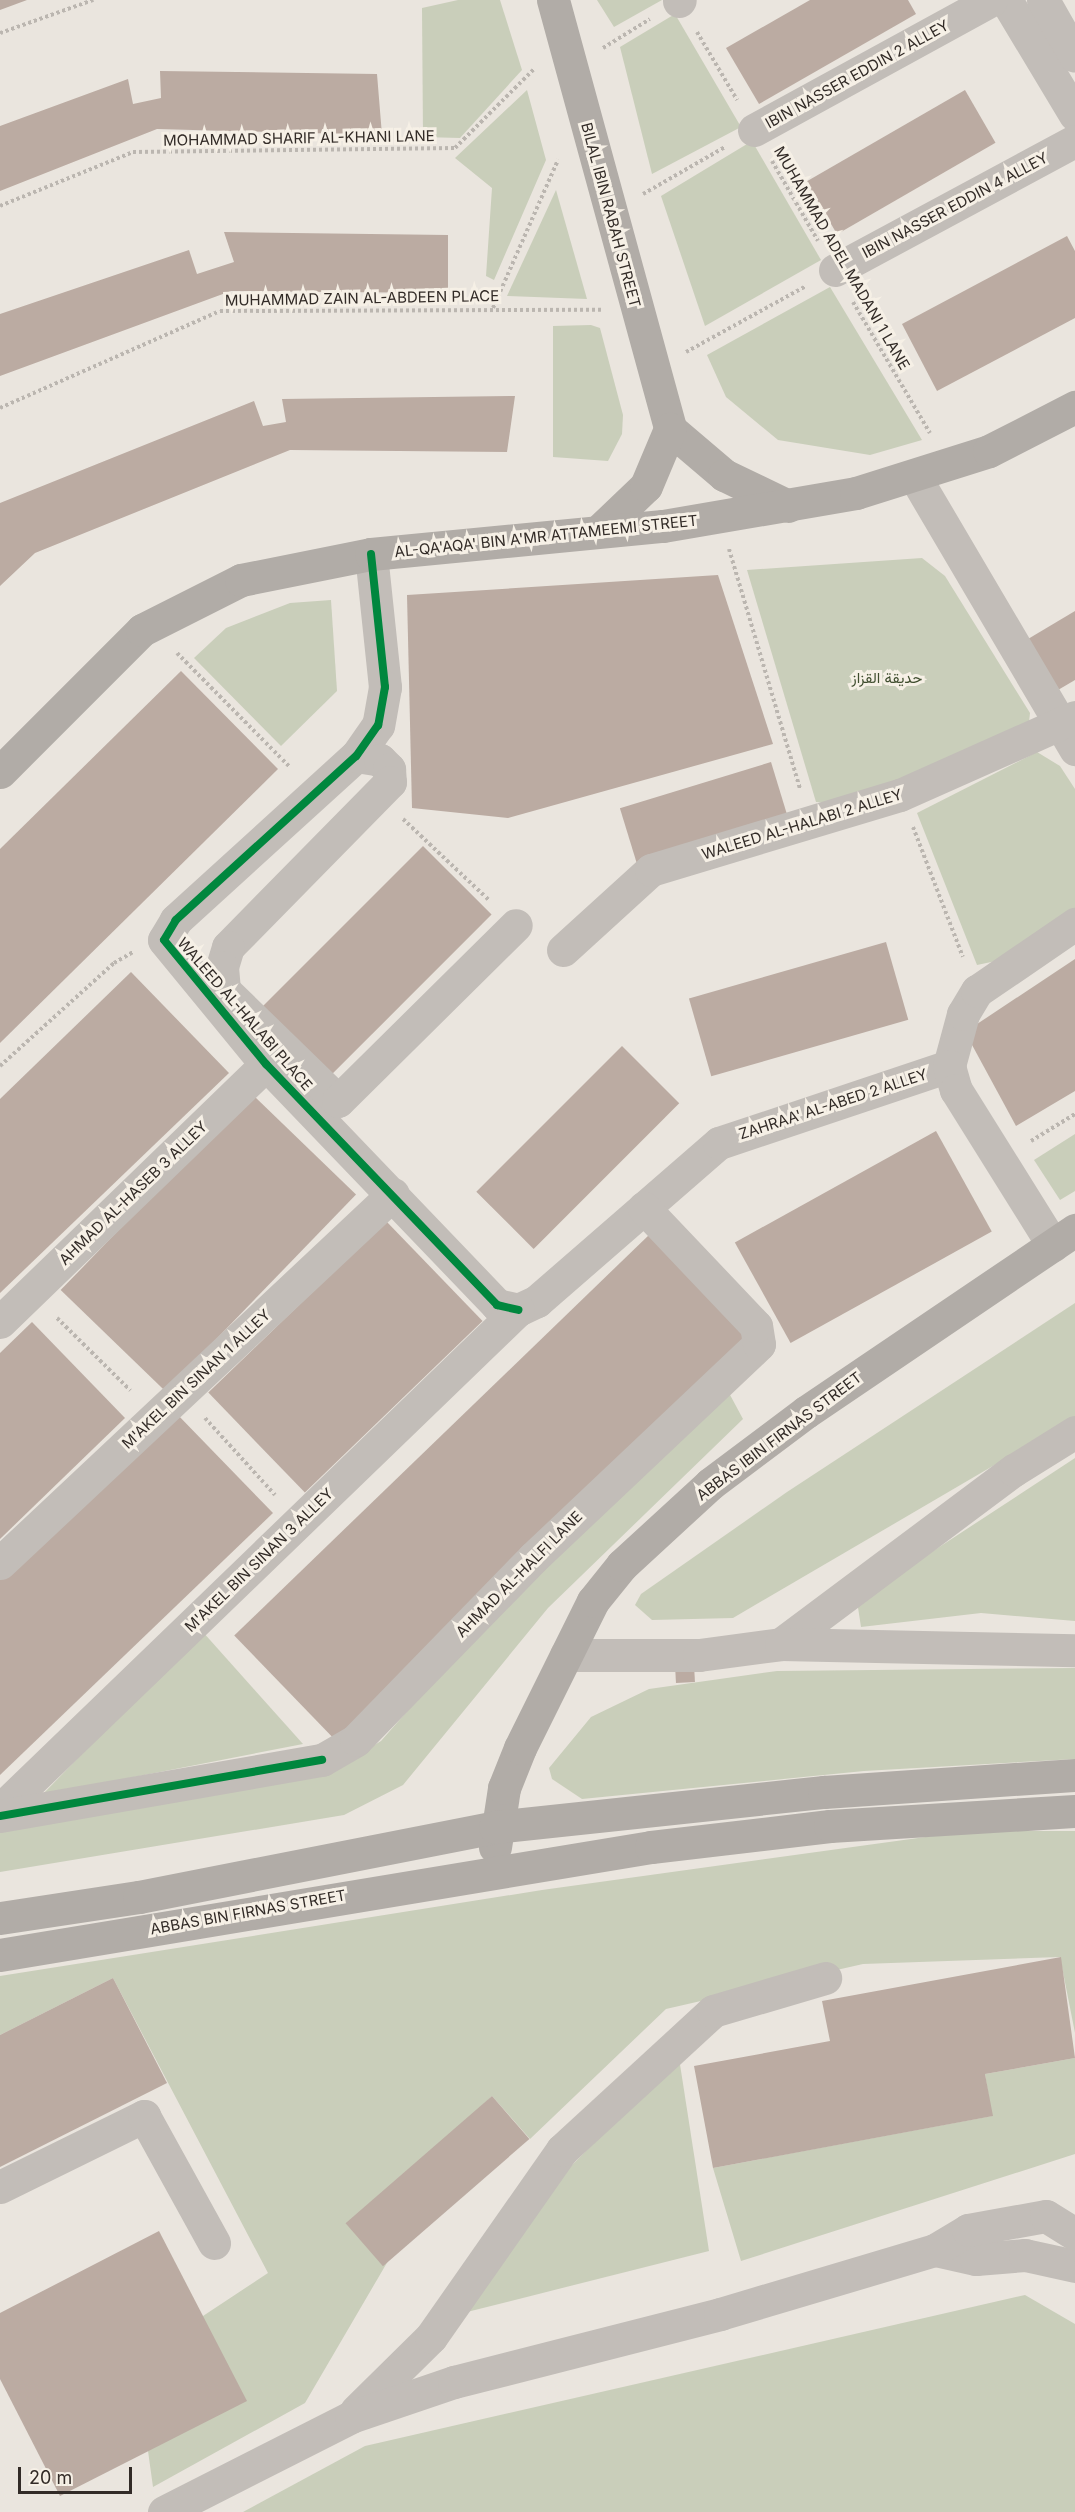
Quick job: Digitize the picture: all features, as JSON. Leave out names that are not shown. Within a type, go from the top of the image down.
[{"type":"main road","name":"BILAL IBIN RABAH STREET","points":[[553,0],[670,429]]},
{"type":"main road","name":"AL-QA'AQA' BIN A'MR ATTAMEEMI STREET","points":[[0,772],[149,625],[242,580],[371,555],[601,529],[663,526],[788,506],[915,477],[949,466],[1075,407]]},
{"type":"main road","points":[[601,529],[646,486],[670,429],[724,475],[788,506]]},
{"type":"main road","name":"ABBAS IBIN FIRNAS STREET","points":[[496,1869],[495,1827],[520,1748],[593,1601],[622,1565],[710,1484],[1064,1238]]},
{"type":"main road","points":[[0,1918],[139,1897],[495,1827],[824,1792],[1075,1775]]},
{"type":"main road","name":"ABBAS BIN FIRNAS STREET","points":[[0,1955],[496,1869],[830,1826],[1075,1811]]},
{"type":"street","name":"IBIN NASSER EDDIN 2 ALLEY","points":[[754,130],[991,0]]},
{"type":"street","points":[[1006,0],[1075,115]]},
{"type":"street","points":[[1043,0],[1075,56]]},
{"type":"street","name":"IBIN NASSER EDDIN 4 ALLEY","points":[[835,270],[1075,141]]},
{"type":"street","points":[[915,477],[1070,731]]},
{"type":"street","name":"WALEED AL-HALABI PLACE","points":[[371,555],[385,687],[378,725],[356,756],[176,920],[164,940],[172,956],[266,1064],[497,1305],[518,1310]]},
{"type":"street","name":"WALEED AL-HALABI 2 ALLEY","points":[[563,950],[651,870],[811,825],[900,795],[1070,731]]},
{"type":"street","points":[[356,756],[370,756],[389,768],[390,782],[380,797],[228,946],[222,967],[224,990],[338,1101],[516,925]]},
{"type":"street","points":[[1064,1238],[1000,1160],[956,1090],[949,1066],[963,1014],[977,991],[1075,924]]},
{"type":"street","name":"AHMAD AL-HASEB 3 ALLEY","points":[[0,1322],[266,1064]]},
{"type":"street","name":"ZAHRAA' AL-ABED 2 ALLEY","points":[[518,1310],[537,1301],[644,1208],[734,1136],[949,1066]]},
{"type":"street","name":"M'AKEL BIN SINAN 1 ALLEY","points":[[0,1563],[393,1194]]},
{"type":"street","name":"AHMAD AL-HALFI LANE","points":[[0,1816],[322,1760],[356,1740],[533,1558],[756,1348],[760,1331],[644,1208]]},
{"type":"street","name":"M'AKEL BIN SINAN 3 ALLEY","points":[[0,1810],[518,1310]]},
{"type":"street","points":[[781,1644],[1014,1470],[1075,1432]]},
{"type":"street","points":[[566,1655],[699,1655],[781,1644],[1075,1650]]},
{"type":"street","points":[[351,2417],[431,2337],[570,2142],[713,2011],[825,1978]]},
{"type":"street","points":[[0,2187],[144,2116],[214,2243]]},
{"type":"street","points":[[164,2512],[351,2417],[454,2382],[720,2314],[936,2250],[968,2230],[1046,2216],[1075,2202]]},
{"type":"street","points":[[1046,2216],[1075,2234]]},
{"type":"street","points":[[936,2250],[976,2259],[1025,2255],[1075,2266]]},
{"type":"path","points":[[0,33],[93,0]]},
{"type":"path","points":[[493,308],[582,107]]},
{"type":"path","points":[[611,212],[754,130]]},
{"type":"path","points":[[653,368],[835,270]]},
{"type":"path","points":[[733,568],[811,825]]},
{"type":"path","points":[[149,625],[316,793]]},
{"type":"path","points":[[900,795],[977,991]]},
{"type":"path","points":[[380,797],[516,925]]},
{"type":"path","points":[[0,1066],[114,963],[164,940]]},
{"type":"path","points":[[1000,1160],[1075,1114]]},
{"type":"path","points":[[31,1292],[156,1416]]},
{"type":"path","points":[[181,1393],[300,1522]]},
{"type":"green space","points":[[458,0],[500,0],[522,70],[460,138],[423,137],[422,8]]},
{"type":"green space","points":[[597,0],[662,0],[614,27]]},
{"type":"green space","points":[[675,14],[741,127],[652,174],[620,47]]},
{"type":"green space","points":[[527,90],[546,160],[494,280],[486,276],[492,188],[455,158]]},
{"type":"green space","points":[[752,141],[821,260],[705,326],[661,196]]},
{"type":"green space","points":[[556,190],[587,299],[507,296]]},
{"type":"green space","points":[[830,287],[922,440],[870,455],[778,440],[726,397],[707,355]]},
{"type":"green space","points":[[591,325],[600,328],[623,415],[622,434],[608,461],[553,457],[553,326]]},
{"type":"green space","name":"حديقة القزاز","points":[[922,558],[945,576],[1030,713],[1028,731],[845,804],[816,802],[747,570]]},
{"type":"green space","points":[[331,600],[337,691],[281,746],[194,658],[226,628],[290,603]]},
{"type":"green space","points":[[1037,752],[1060,766],[1075,789],[1075,908],[996,961],[977,965],[917,813]]},
{"type":"green space","points":[[1075,1134],[1075,1191],[1060,1200],[1034,1160]]},
{"type":"green space","points":[[1075,1303],[1075,1418],[733,1618],[652,1620],[635,1605],[641,1594],[787,1492]]},
{"type":"green space","points":[[729,1393],[743,1419],[548,1608],[403,1785],[344,1815],[0,1872],[0,1831],[330,1772],[381,1741],[524,1579]]},
{"type":"green space","points":[[1075,1458],[1075,1621],[981,1613],[861,1627],[857,1601]]},
{"type":"green space","points":[[202,1631],[303,1744],[42,1795]]},
{"type":"green space","points":[[1075,1668],[1075,1759],[864,1771],[582,1799],[552,1779],[549,1768],[591,1717],[649,1689],[777,1671]]},
{"type":"green space","points":[[969,1831],[1075,1831],[1075,2033],[1060,1957],[863,1964],[666,2009],[530,2139],[492,2096],[352,2230],[388,2261],[305,2403],[153,2487],[148,2451],[203,2316],[268,2273],[113,1978],[0,2035],[0,1976],[542,1890]]},
{"type":"green space","points":[[679,2058],[709,2251],[459,2314],[571,2166]]},
{"type":"green space","points":[[1075,2058],[1075,2154],[741,2261],[713,2168],[992,2116],[985,2074]]},
{"type":"green space","points":[[1025,2295],[1075,2324],[1075,2512],[243,2512],[365,2446]]},
{"type":"building","points":[[0,0],[27,0],[0,10]]},
{"type":"building","points":[[810,0],[908,0],[916,14],[759,104],[726,48]]},
{"type":"building","points":[[160,71],[377,74],[382,135],[157,129],[0,191],[0,126],[128,79],[133,104],[161,98]]},
{"type":"building","points":[[965,90],[996,143],[837,234],[807,182]]},
{"type":"building","points":[[224,232],[448,235],[448,293],[231,291],[0,376],[0,314],[189,250],[197,274],[234,262]]},
{"type":"building","points":[[1067,236],[1075,251],[1075,318],[937,391],[902,324]]},
{"type":"building","points":[[515,396],[507,452],[290,450],[35,553],[0,586],[0,503],[254,401],[263,426],[286,422],[282,399]]},
{"type":"building","points":[[718,575],[773,744],[508,818],[412,808],[407,595]]},
{"type":"building","points":[[1075,611],[1075,680],[1058,690],[1028,639]]},
{"type":"building","points":[[181,671],[278,769],[0,1043],[0,849]]},
{"type":"building","points":[[771,762],[788,818],[637,865],[620,808]]},
{"type":"building","points":[[423,846],[492,915],[330,1076],[262,1007]]},
{"type":"building","points":[[886,942],[908,1020],[711,1076],[689,999]]},
{"type":"building","points":[[1075,959],[1075,1091],[1016,1126],[965,1032]]},
{"type":"building","points":[[131,972],[229,1073],[0,1293],[0,1099]]},
{"type":"building","points":[[622,1046],[679,1103],[534,1249],[476,1192]]},
{"type":"building","points":[[251,1093],[356,1194],[166,1392],[61,1290]]},
{"type":"building","points":[[936,1131],[992,1232],[791,1343],[735,1243]]},
{"type":"building","points":[[386,1221],[483,1321],[305,1493],[208,1393]]},
{"type":"building","points":[[650,1234],[751,1338],[335,1740],[234,1636]]},
{"type":"building","points":[[32,1322],[125,1418],[0,1539],[0,1353]]},
{"type":"building","points":[[175,1412],[273,1513],[0,1775],[0,1580]]},
{"type":"building","points":[[694,1664],[695,1682],[676,1683],[675,1665]]},
{"type":"building","points":[[1061,1957],[1075,2058],[985,2074],[993,2116],[713,2168],[694,2066],[830,2041],[822,2001]]},
{"type":"building","points":[[113,1978],[167,2083],[0,2167],[0,2035]]},
{"type":"building","points":[[492,2096],[529,2139],[383,2266],[346,2223]]},
{"type":"building","points":[[159,2231],[247,2401],[60,2496],[0,2379],[0,2313]]},
{"type":"cycle path","points":[[371,554],[385,687],[378,725],[356,756],[176,920],[164,940],[266,1064],[497,1305],[518,1310]]},
{"type":"cycle path","points":[[0,1816],[322,1760]]}]
